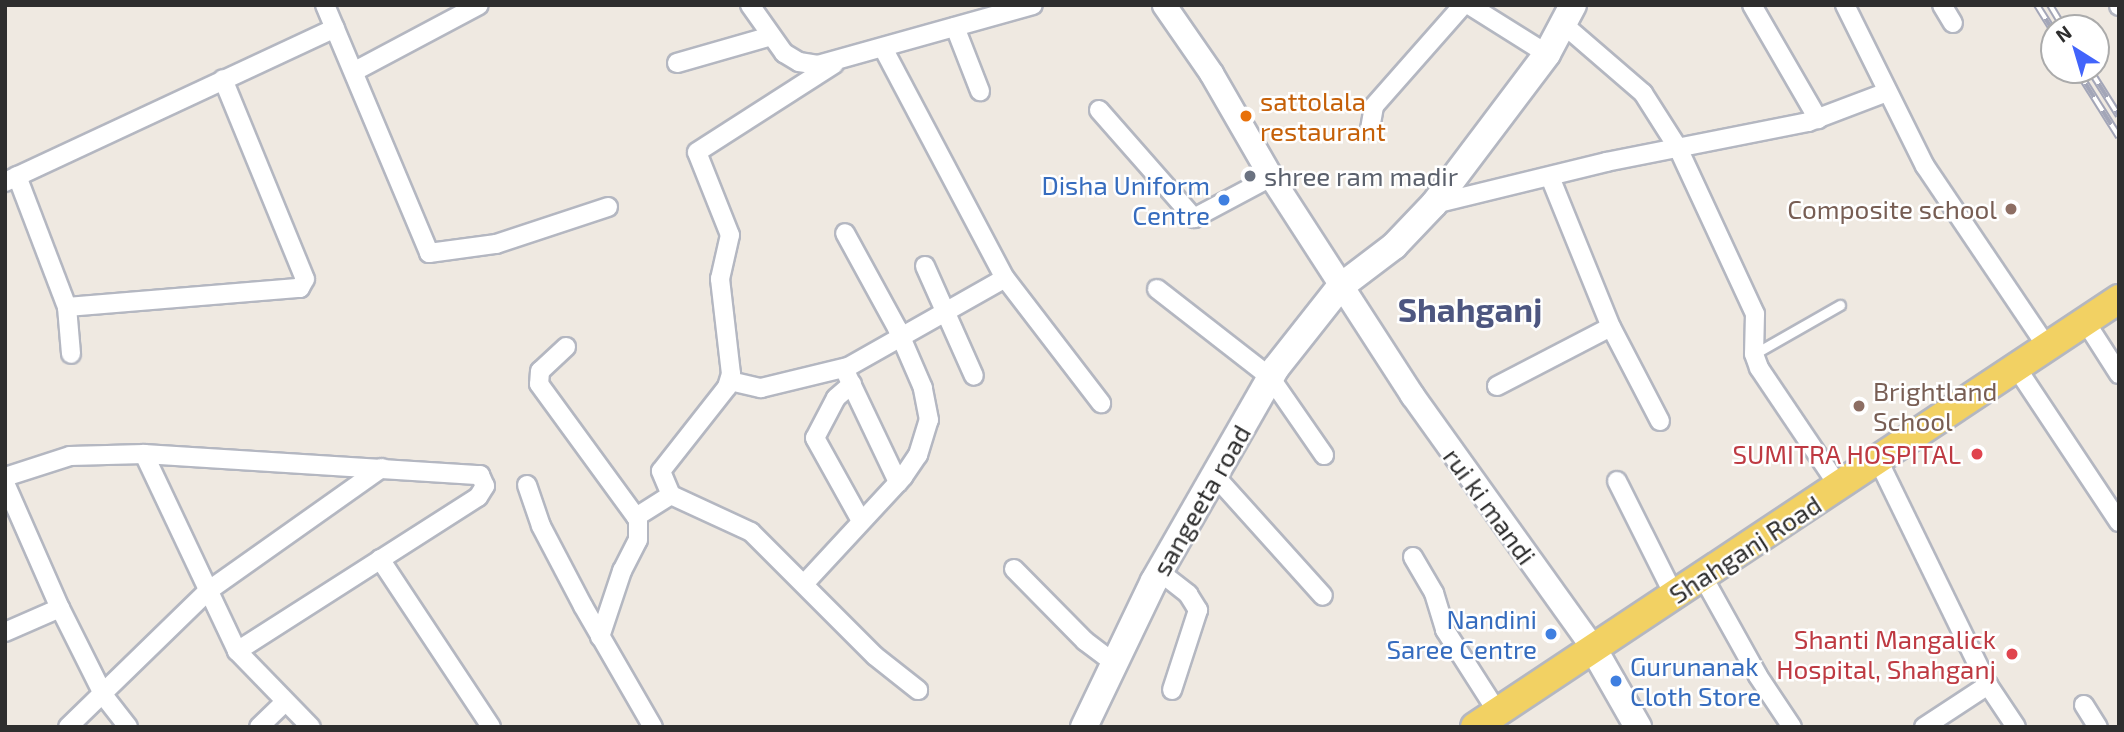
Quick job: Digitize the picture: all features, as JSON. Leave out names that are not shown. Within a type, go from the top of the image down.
[{"type":"main road","points":[[1340,287],[1394,246],[1434,204],[1547,54],[1568,15]]},
{"type":"main road","name":"sangeeta road","points":[[1084,727],[1160,572],[1270,377],[1340,287]]},
{"type":"main road","name":"Shahganj Road","points":[[1491,721],[1593,648],[1840,488],[2119,299]]},
{"type":"main road","name":"rui ki mandi","points":[[1593,648],[1637,727]]},
{"type":"street","points":[[325,5],[355,71],[429,253],[496,244],[608,207]]},
{"type":"street","points":[[355,71],[479,5]]},
{"type":"street","points":[[918,690],[875,656],[751,532],[671,495],[661,471],[730,380],[720,279],[730,235],[697,152],[834,64],[1033,5]]},
{"type":"street","name":"rui ki mandi","points":[[1164,5],[1211,73],[1271,177],[1340,287],[1443,441],[1593,648]]},
{"type":"street","points":[[1370,129],[1374,106],[1463,5]]},
{"type":"street","points":[[1469,5],[1547,54]]},
{"type":"street","points":[[1752,5],[1818,118]]},
{"type":"street","points":[[1845,5],[1924,166],[2047,347]]},
{"type":"street","points":[[1942,5],[1953,23]]},
{"type":"street","points":[[753,8],[784,53],[799,62],[834,64]]},
{"type":"street","points":[[1568,15],[1643,93],[1678,148],[1755,314],[1754,354],[1840,488]]},
{"type":"street","points":[[955,27],[980,91]]},
{"type":"street","points":[[71,354],[67,307],[11,179],[335,28]]},
{"type":"street","points":[[677,63],[771,36]]},
{"type":"street","points":[[883,48],[1005,278],[1101,403]]},
{"type":"street","points":[[67,307],[303,286],[305,279],[223,79]]},
{"type":"street","points":[[1434,204],[1818,118],[1887,92]]},
{"type":"street","points":[[1099,110],[1194,218],[1271,177]]},
{"type":"street","points":[[1550,177],[1611,327],[1660,421]]},
{"type":"street","points":[[804,584],[860,519],[898,482],[918,455],[929,420],[923,388],[901,338],[845,233]]},
{"type":"street","points":[[925,267],[974,376]]},
{"type":"street","points":[[860,519],[815,438],[848,376],[901,338],[1005,278]]},
{"type":"street","points":[[1157,289],[1270,377],[1324,455]]},
{"type":"street","points":[[2085,321],[2119,374]]},
{"type":"street","points":[[1497,386],[1611,327]]},
{"type":"street","points":[[566,347],[540,371],[540,384],[638,518],[638,540],[622,570],[600,637]]},
{"type":"street","points":[[2016,367],[2119,522]]},
{"type":"street","points":[[730,380],[761,388],[848,376]]},
{"type":"street","points":[[848,376],[898,482]]},
{"type":"street","points":[[144,454],[237,651],[311,727]]},
{"type":"street","points":[[5,477],[69,456],[144,454],[309,468],[473,472],[485,486],[478,497],[237,651]]},
{"type":"street","points":[[1879,462],[1988,685],[2016,727]]},
{"type":"street","points":[[68,727],[104,696],[208,591],[382,468]]},
{"type":"street","points":[[1215,476],[1323,596]]},
{"type":"street","points":[[1617,481],[1674,595]]},
{"type":"street","points":[[5,483],[60,608],[104,696],[128,727]]},
{"type":"street","points":[[527,485],[541,526],[600,637],[653,727]]},
{"type":"street","points":[[638,518],[671,495]]},
{"type":"street","points":[[1413,557],[1434,593],[1438,617],[1491,721]]},
{"type":"street","points":[[380,559],[491,727]]},
{"type":"street","points":[[1014,569],[1085,640],[1115,664]]},
{"type":"street","points":[[1160,572],[1188,594],[1198,610],[1172,690]]},
{"type":"street","points":[[1703,576],[1758,676],[1792,727]]},
{"type":"street","points":[[5,632],[60,608]]},
{"type":"street","points":[[1924,727],[1988,685]]},
{"type":"street","points":[[260,727],[285,702]]},
{"type":"street","points":[[2084,705],[2098,727]]},
{"type":"lane","points":[[1754,354],[1840,305]]},
{"type":"railway","points":[[2037,5],[2043,14]]},
{"type":"railway","points":[[2050,5],[2055,14]]},
{"type":"railway","points":[[2086,84],[2119,137]]},
{"type":"railway","points":[[2099,84],[2119,116]]},
{"type":"place","name":"sattolala restaurant","points":[[1246,116]]},
{"type":"place","name":"shree ram madir","points":[[1250,176]]},
{"type":"place","name":"Disha Uniform Centre","points":[[1224,200]]},
{"type":"place","name":"Composite school","points":[[2011,209]]},
{"type":"place","name":"Brightland School","points":[[1859,406]]},
{"type":"place","name":"SUMITRA HOSPITAL","points":[[1977,454]]},
{"type":"place","name":"Nandini Saree Centre","points":[[1551,634]]},
{"type":"place","name":"Shanti Mangalick Hospital, Shahganj","points":[[2012,654]]},
{"type":"place","name":"Gurunanak Cloth Store","points":[[1616,681]]},
{"type":"district","name":"Shahganj","points":[[1470,310]]}]
